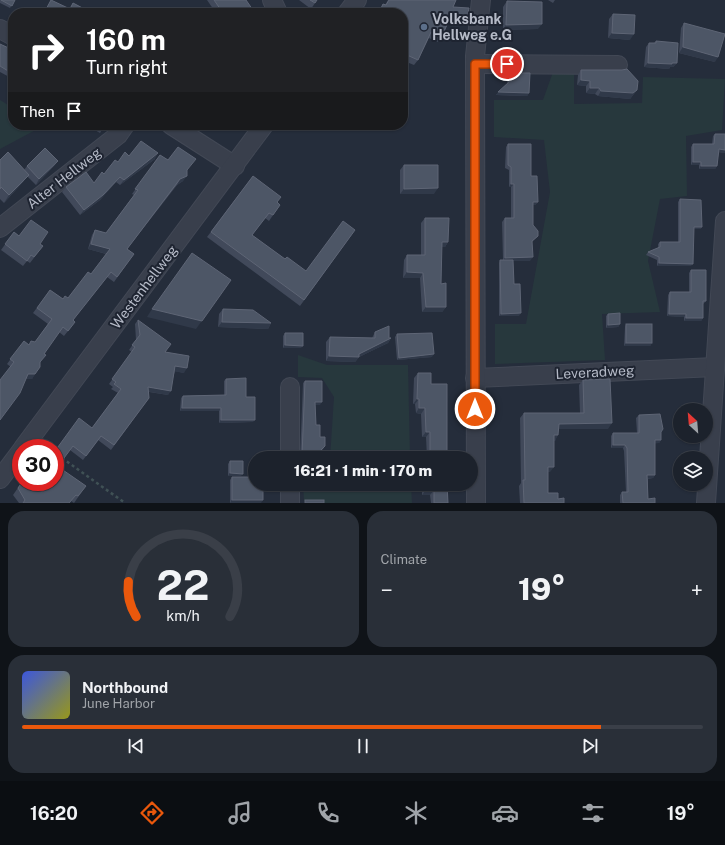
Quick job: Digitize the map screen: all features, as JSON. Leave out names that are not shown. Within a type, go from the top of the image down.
[{"type":"street","points":[[351,8],[357,0]]},
{"type":"street","points":[[476,503],[475,64],[481,0]]},
{"type":"street","points":[[475,64],[618,65]]},
{"type":"street","name":"Alter Hellweg","points":[[0,228],[118,135],[122,130]]},
{"type":"street","points":[[179,130],[235,166]]},
{"type":"street","name":"Westenhellweg","points":[[30,439],[260,130]]},
{"type":"street","points":[[706,503],[725,221]]},
{"type":"street","name":"Leveradweg","points":[[475,378],[715,367]]},
{"type":"street","points":[[290,387],[290,451]]},
{"type":"street","points":[[0,479],[12,463]]},
{"type":"street","points":[[290,491],[290,503]]},
{"type":"path","points":[[64,459],[125,503]]},
{"type":"shaded area","points":[[553,72],[574,72],[574,104],[642,103],[643,77],[725,79],[722,130],[686,136],[687,196],[660,199],[648,261],[660,312],[602,314],[605,360],[495,364],[495,324],[526,324],[550,192],[544,140],[494,137],[494,100],[543,100]]},
{"type":"shaded area","points":[[0,100],[8,105],[8,130],[36,130],[0,149]]},
{"type":"shaded area","points":[[298,355],[327,365],[408,365],[410,451],[330,451],[334,397],[322,378],[298,377]]},
{"type":"shaded area","points":[[303,491],[411,491],[412,503],[316,503],[304,501]]},
{"type":"building","points":[[1,0],[15,0],[12,6]]},
{"type":"building","points":[[51,0],[68,8],[47,8]]},
{"type":"building","points":[[214,0],[246,0],[252,8],[220,8]]},
{"type":"building","points":[[310,0],[317,0],[315,3]]},
{"type":"building","name":"Volksbank Hellweg e.G","points":[[389,0],[456,0],[453,7],[469,8],[467,19],[450,18],[442,36],[431,32],[418,60],[408,55],[408,8],[381,8],[383,4],[386,5]]},
{"type":"building","points":[[507,1],[542,2],[542,24],[506,25]]},
{"type":"building","points":[[73,3],[82,8],[70,8]]},
{"type":"building","points":[[613,14],[635,15],[634,34],[612,33]]},
{"type":"building","points":[[684,23],[725,34],[718,57],[683,47]]},
{"type":"building","points":[[656,41],[678,43],[677,63],[648,63],[649,43],[656,43]]},
{"type":"building","points":[[0,44],[8,48],[8,71],[0,66]]},
{"type":"building","points":[[627,69],[638,81],[637,90],[633,93],[601,91],[599,88],[590,88],[590,81],[581,80],[581,70]]},
{"type":"building","points":[[509,73],[530,73],[529,93],[498,92],[509,82]]},
{"type":"building","points":[[715,134],[725,134],[725,150],[719,149],[717,166],[701,166],[701,162],[693,162],[693,144],[714,144]]},
{"type":"building","points":[[141,141],[158,153],[124,180],[120,177],[103,195],[84,210],[66,187],[86,172],[94,183],[102,172],[104,174],[115,160],[118,162],[125,152],[129,156]]},
{"type":"building","points":[[508,144],[531,144],[531,176],[537,176],[538,202],[533,202],[533,225],[538,231],[538,236],[532,241],[533,257],[505,258],[505,218],[514,218],[514,184],[511,184],[511,167],[508,165]]},
{"type":"building","points":[[178,147],[196,159],[187,170],[187,176],[180,179],[127,249],[134,254],[117,277],[111,272],[73,320],[75,322],[68,331],[63,327],[44,354],[46,355],[40,362],[40,367],[35,374],[28,374],[20,393],[0,420],[0,380],[14,362],[10,359],[24,341],[29,345],[31,341],[35,342],[52,319],[37,308],[50,290],[63,299],[65,296],[68,298],[88,272],[91,274],[110,249],[91,244],[95,230],[106,233],[138,190],[135,189],[160,155],[168,160]]},
{"type":"building","points":[[45,148],[58,161],[39,179],[27,166]]},
{"type":"building","points":[[8,152],[29,175],[9,195],[1,187],[0,189],[0,160]]},
{"type":"building","points":[[404,165],[438,165],[438,188],[404,189]]},
{"type":"building","points":[[253,176],[281,197],[277,202],[280,205],[273,215],[269,213],[252,235],[285,259],[287,257],[306,271],[343,221],[355,230],[304,300],[211,232]]},
{"type":"building","points":[[680,199],[701,200],[702,227],[694,227],[693,264],[659,263],[659,257],[648,252],[660,247],[660,242],[680,242]]},
{"type":"building","points":[[425,218],[449,218],[448,242],[442,242],[441,284],[446,283],[446,307],[426,307],[423,273],[407,272],[407,255],[425,255]]},
{"type":"building","points":[[31,220],[48,232],[40,244],[43,246],[34,257],[31,255],[27,261],[5,244],[14,232],[19,236]]},
{"type":"building","points":[[192,253],[231,280],[202,321],[152,309]]},
{"type":"building","points":[[500,260],[513,260],[514,284],[520,284],[521,313],[501,314]]},
{"type":"building","points":[[691,270],[706,270],[706,301],[703,301],[703,318],[686,318],[686,314],[669,314],[670,292],[691,292]]},
{"type":"building","points":[[223,309],[253,310],[271,323],[222,322]]},
{"type":"building","points":[[620,313],[620,324],[608,325],[608,314]]},
{"type":"building","points":[[138,320],[171,344],[165,352],[189,356],[187,368],[175,366],[171,391],[148,387],[149,398],[114,445],[101,436],[86,456],[73,446],[64,458],[64,439],[79,418],[92,428],[121,389],[114,384],[116,382],[112,379],[135,347],[132,345],[140,335]]},
{"type":"building","points":[[626,324],[652,324],[652,343],[626,343]]},
{"type":"building","points":[[389,326],[389,338],[391,338],[359,354],[359,357],[329,356],[330,337],[375,338],[375,332]]},
{"type":"building","points":[[285,333],[303,333],[303,346],[285,345]]},
{"type":"building","points":[[432,333],[434,354],[399,358],[397,334]]},
{"type":"building","points":[[418,373],[431,373],[431,384],[447,384],[447,451],[430,451],[430,432],[426,432],[425,408],[419,408],[419,399],[417,399]]},
{"type":"building","points":[[246,378],[246,397],[255,397],[255,420],[221,420],[221,408],[182,408],[183,396],[226,395],[226,379]]},
{"type":"building","points":[[610,379],[612,423],[559,424],[558,435],[554,435],[554,467],[548,467],[548,493],[558,493],[558,499],[564,498],[564,503],[524,503],[524,413],[584,413],[583,380]]},
{"type":"building","points":[[305,381],[322,381],[322,402],[315,402],[316,425],[320,425],[320,437],[325,437],[325,446],[320,451],[302,451]]},
{"type":"building","points":[[660,414],[663,429],[661,432],[661,440],[655,440],[655,475],[647,475],[648,499],[655,498],[655,503],[623,503],[622,492],[628,492],[627,448],[625,445],[613,445],[613,433],[639,433],[639,415]]},
{"type":"building","points":[[230,461],[243,461],[243,474],[230,473]]},
{"type":"building","points":[[64,471],[86,486],[78,496],[76,495],[69,503],[23,503],[25,500],[20,491],[64,491]]},
{"type":"building","points":[[232,477],[248,477],[248,491],[263,491],[263,500],[232,500]]},
{"type":"building","points":[[434,491],[447,491],[448,503],[434,503]]},
{"type":"building","points":[[305,500],[324,500],[324,503],[305,503]]},
{"type":"place","name":"Volksbank Hellweg e.G","points":[[424,27]]},
{"type":"route","points":[[475,409],[475,64],[507,64]]}]
